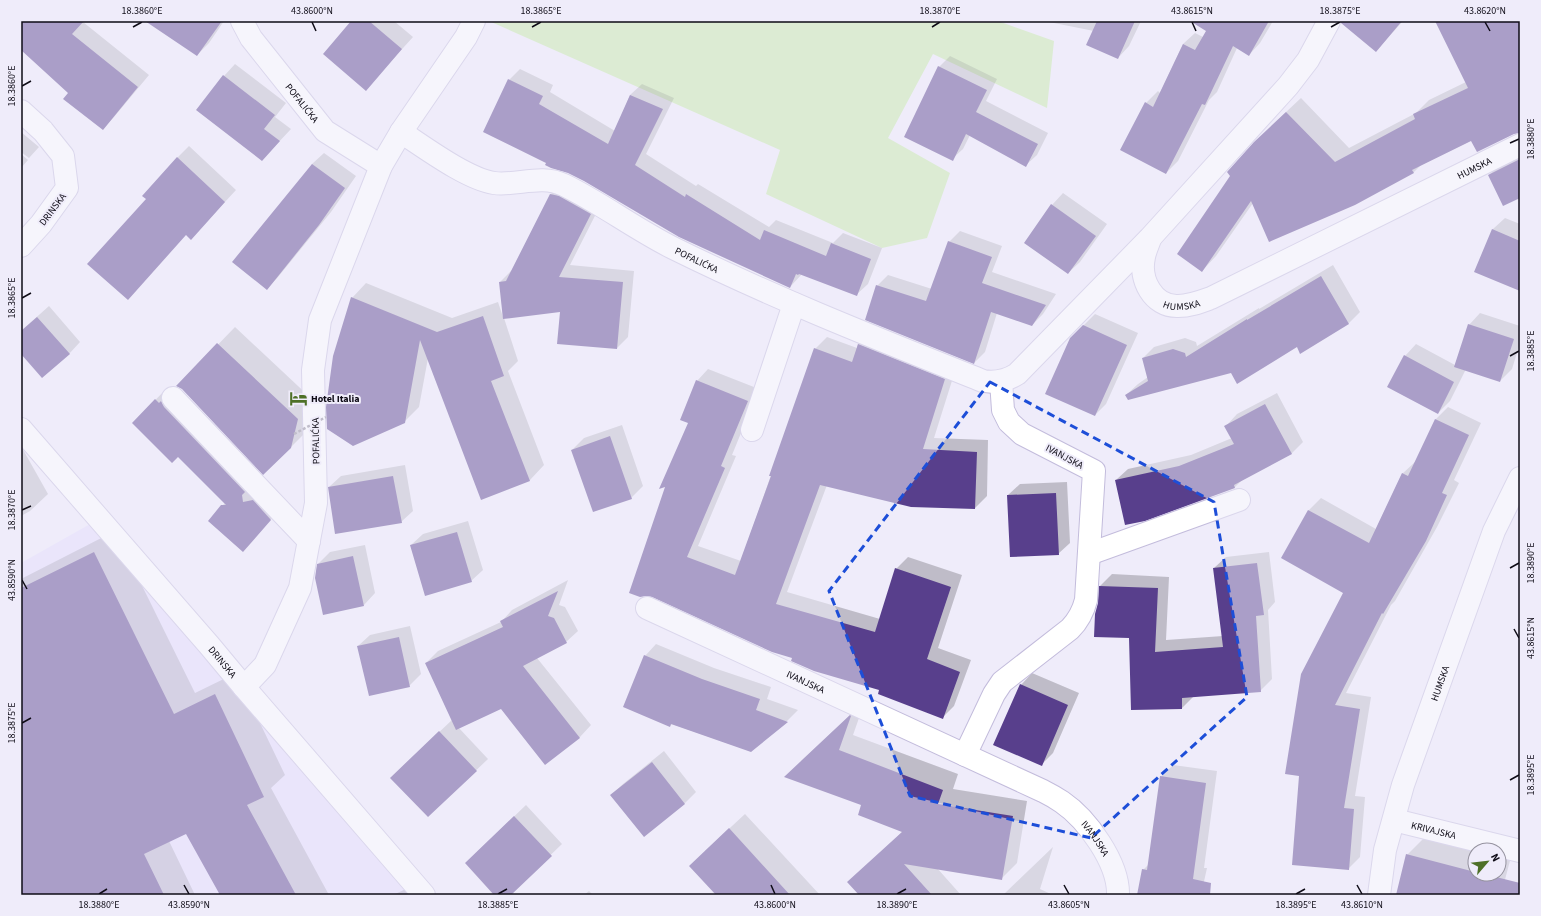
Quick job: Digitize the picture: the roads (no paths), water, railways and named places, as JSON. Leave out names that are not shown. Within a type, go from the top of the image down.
[{"type":"street","name":"POFALIĆKA","points":[[242,21],[251,38],[325,131],[381,166]]},
{"type":"street","name":"POFALIĆKA","points":[[244,687],[265,665],[300,588],[316,502],[313,370],[320,320],[381,166],[401,132],[466,37],[474,21]]},
{"type":"street","name":"HUMSKA","points":[[1328,21],[1308,60],[1288,86],[1150,238],[1144,258],[1143,275],[1149,291],[1161,301],[1176,307],[1194,304],[1218,295],[1520,145]]},
{"type":"street","name":"DRINSKA","points":[[21,111],[43,130],[63,156],[68,188],[41,224],[21,246]]},
{"type":"street","name":"POFALIĆKA","points":[[401,132],[469,174],[493,182],[517,183],[541,180],[562,184],[671,247],[794,304],[983,381],[1001,381]]},
{"type":"street","points":[[1001,381],[1017,374],[1150,238]]},
{"type":"street","points":[[752,430],[794,304]]},
{"type":"street","name":"IVANJSKA","points":[[965,755],[994,694],[1002,682],[1078,622],[1086,600],[1094,471],[1022,434],[1010,422],[1003,410],[1001,381]]},
{"type":"street","points":[[173,398],[309,541]]},
{"type":"street","name":"DRINSKA","points":[[21,430],[209,645],[424,895]]},
{"type":"street","name":"HUMSKA","points":[[1379,895],[1385,850],[1403,785],[1494,531],[1520,478]]},
{"type":"street","points":[[1089,554],[1239,500]]},
{"type":"street","name":"IVANJSKA","points":[[647,608],[1043,791],[1063,802],[1080,818],[1106,852],[1114,871],[1118,895]]},
{"type":"street","name":"KRIVAJSKA","points":[[1394,820],[1520,851]]},
{"type":"place","name":"Hotel Italia","points":[[298,398]]}]
